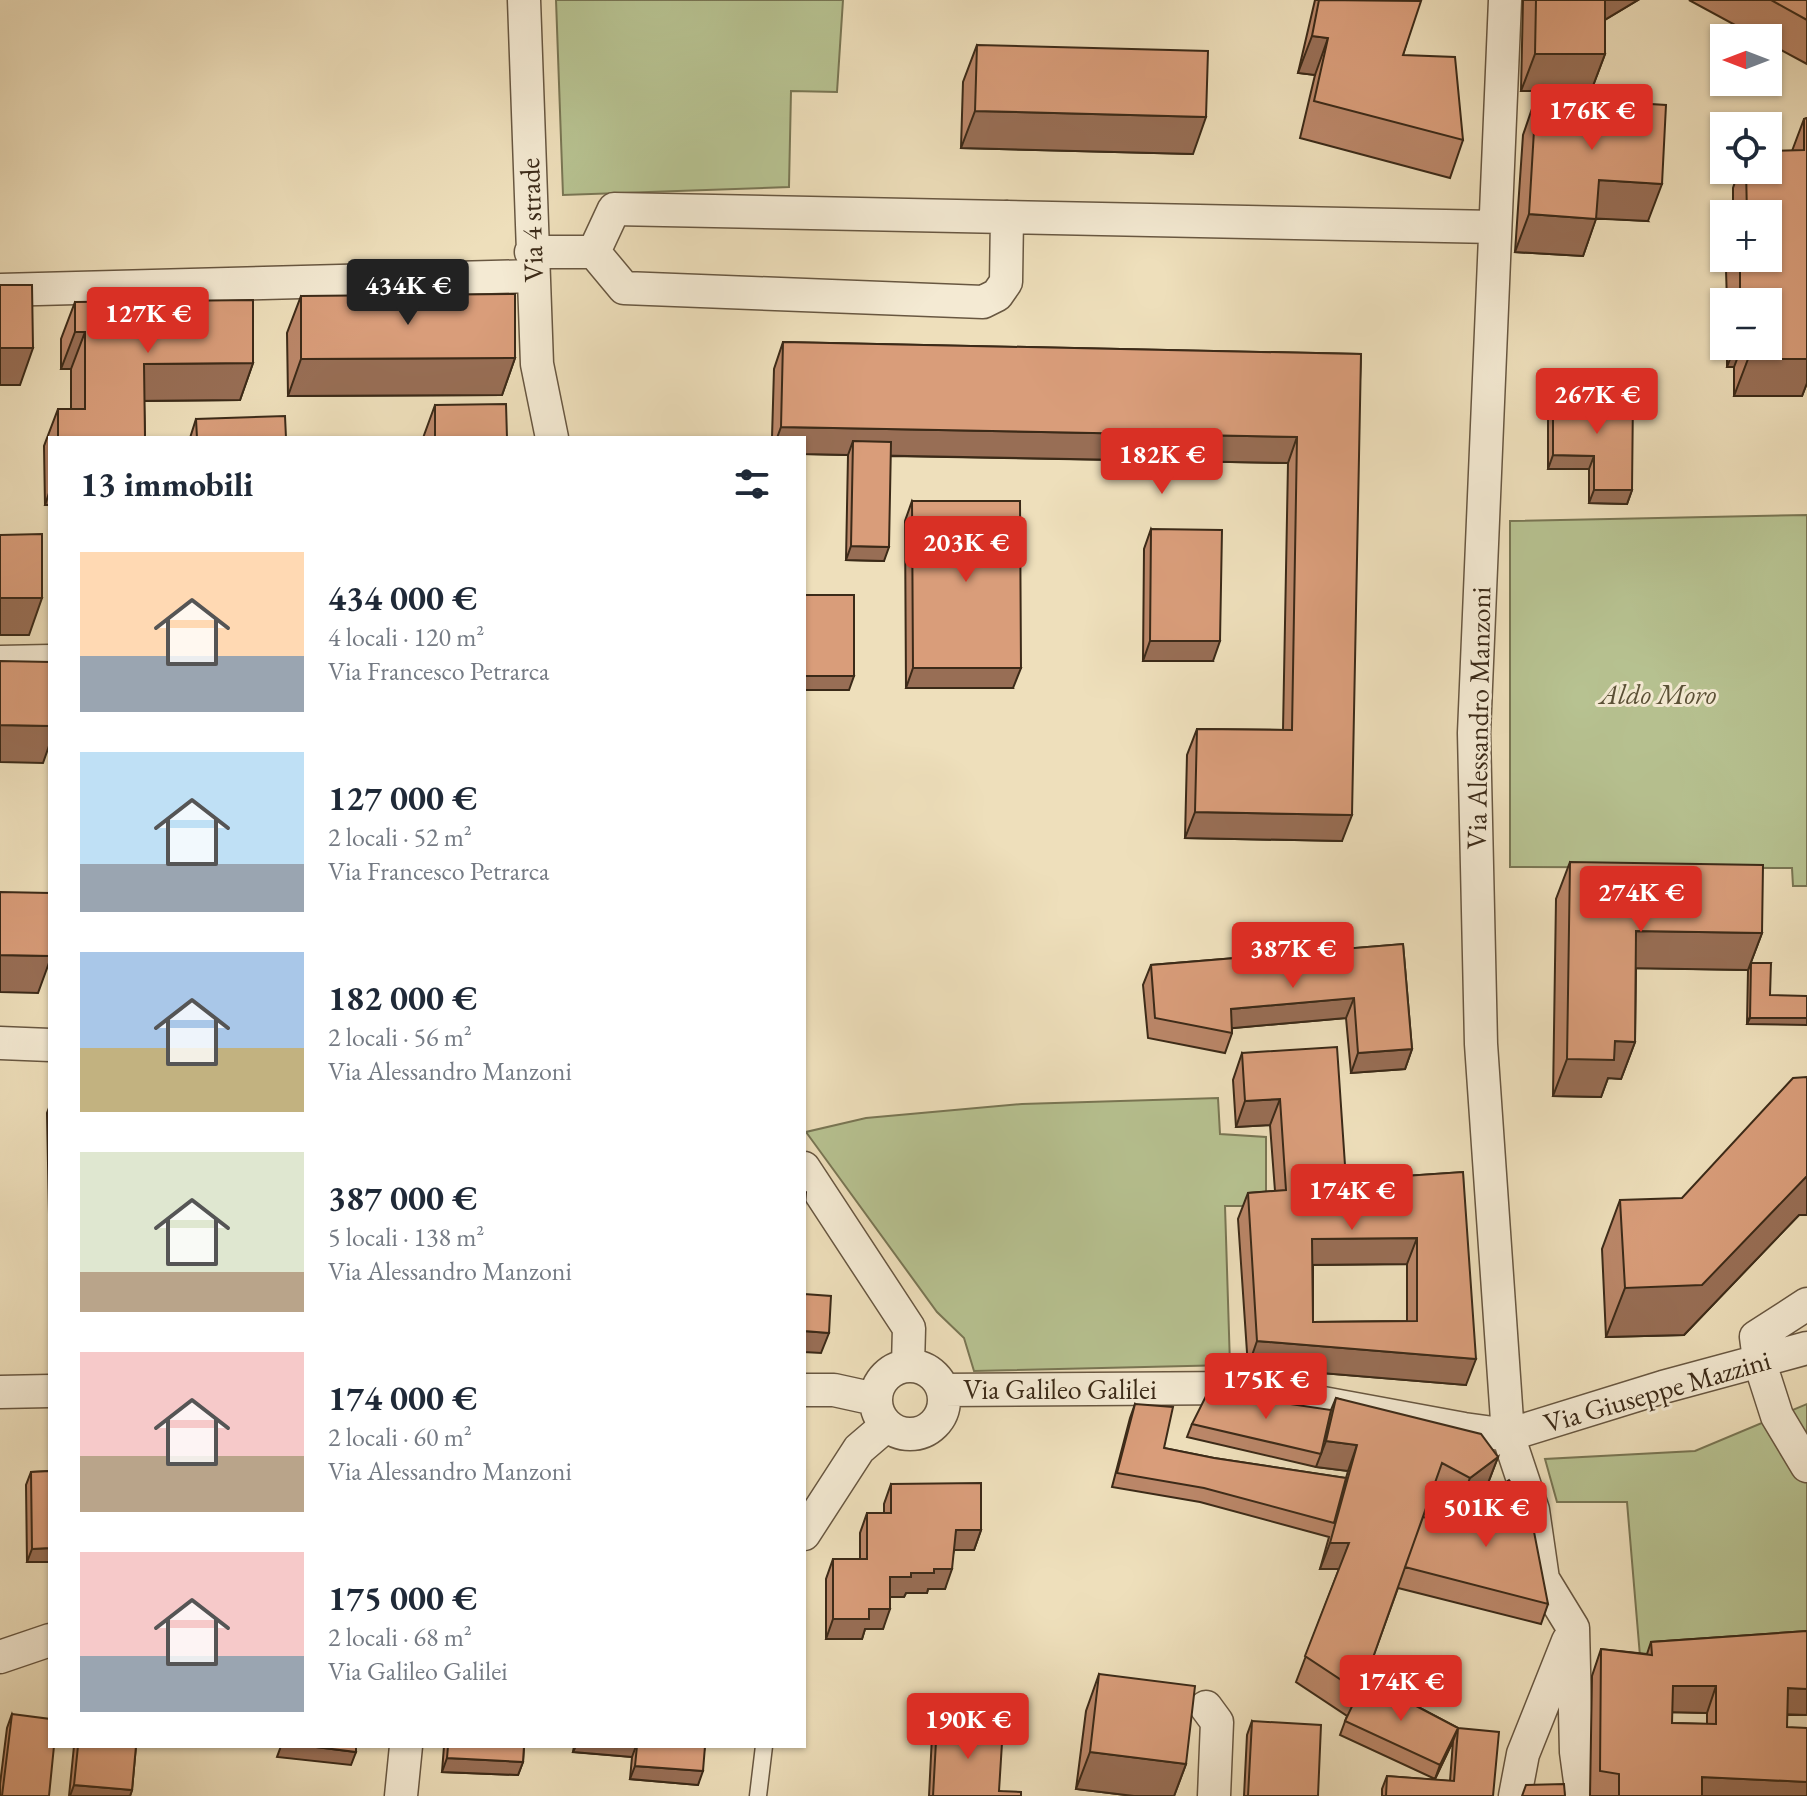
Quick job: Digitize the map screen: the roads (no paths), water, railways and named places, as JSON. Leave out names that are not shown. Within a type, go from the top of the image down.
[{"type":"street","name":"Via 4 strade","points":[[524,0],[537,364],[552,436]]},
{"type":"street","name":"Via Alessandro Manzoni","points":[[1505,0],[1474,733],[1481,1044],[1508,1435],[1533,1510],[1543,1579],[1573,1628]]},
{"type":"street","points":[[594,252],[614,209],[1495,227]]},
{"type":"street","points":[[594,252],[624,288],[983,302],[997,295],[1006,282],[1007,217]]},
{"type":"street","points":[[0,290],[532,264],[594,252]]},
{"type":"street","points":[[0,662],[48,661]]},
{"type":"street","points":[[0,1043],[48,1045]]},
{"type":"street","points":[[806,1171],[909,1328],[908,1365]]},
{"type":"street","points":[[1807,1304],[1756,1337],[1759,1360],[1777,1416],[1807,1466]]},
{"type":"street","name":"Via Giuseppe Mazzini","points":[[1508,1435],[1663,1387],[1807,1348]]},
{"type":"street","points":[[806,1390],[834,1390],[881,1412],[899,1433],[914,1434],[928,1429],[938,1419],[944,1405],[943,1390],[938,1380],[919,1366],[895,1368],[885,1375],[878,1386],[881,1412],[806,1531]]},
{"type":"street","name":"Via Galileo Galilei","points":[[943,1390],[1242,1388],[1508,1435]]},
{"type":"street","points":[[0,1392],[48,1391]]},
{"type":"street","points":[[1573,1628],[1576,1752],[1582,1796]]},
{"type":"street","points":[[1515,1796],[1523,1754],[1573,1628]]},
{"type":"street","points":[[0,1657],[48,1641]]},
{"type":"street","points":[[1573,1660],[1605,1658]]},
{"type":"street","points":[[1206,1707],[1217,1722],[1214,1796]]},
{"type":"street","points":[[401,1796],[406,1748]]},
{"type":"lane","points":[[758,1796],[764,1748]]},
{"type":"park label","name":"Aldo Moro","points":[[1658,694]]}]
